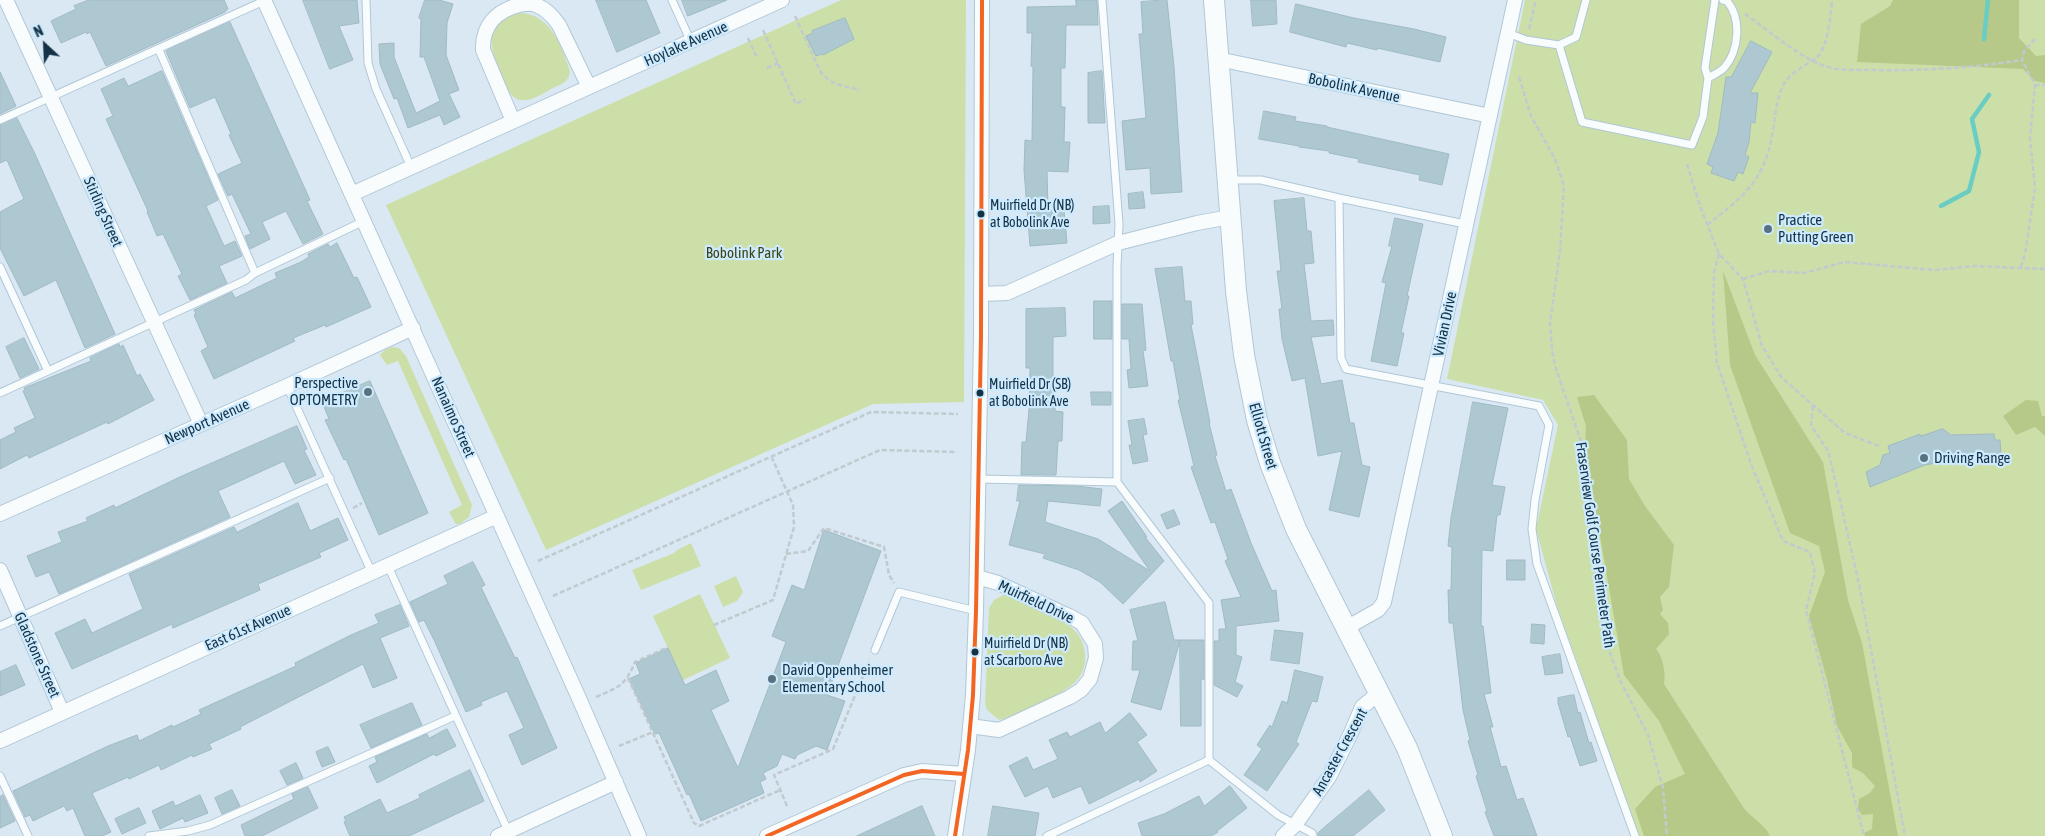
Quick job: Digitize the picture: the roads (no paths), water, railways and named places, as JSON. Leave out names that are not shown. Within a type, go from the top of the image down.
[{"type":"street","name":"Stirling Street","points":[[6,0],[201,424]]},
{"type":"street","name":"Nanaimo Street","points":[[265,0],[616,782],[638,836]]},
{"type":"street","name":"Hoylake Avenue","points":[[352,194],[782,0]]},
{"type":"street","name":"Muirfield Drive","points":[[956,836],[970,726],[976,611],[981,294],[982,0]]},
{"type":"street","name":"Elliott Street","points":[[1214,0],[1236,291],[1244,356],[1257,420],[1270,463],[1289,513],[1407,748],[1442,836]]},
{"type":"street","name":"Vivian Drive","points":[[1346,628],[1378,610],[1384,602],[1515,0]]},
{"type":"street","points":[[513,121],[483,50],[483,39],[491,20],[509,7],[523,4],[538,6],[552,16],[559,25],[589,87]]},
{"type":"street","name":"Bobolink Avenue","points":[[1218,59],[1490,116]]},
{"type":"street","points":[[981,294],[1007,293],[1118,243],[1197,223],[1230,217]]},
{"type":"street","name":"Newport Avenue","points":[[0,514],[288,386],[413,328]]},
{"type":"street","name":"East 61st Avenue","points":[[0,741],[497,516]]},
{"type":"street","name":"Gladstone Street","points":[[0,570],[62,712]]},
{"type":"street","name":"Muirfield Drive","points":[[970,726],[999,730],[1070,697],[1081,690],[1090,680],[1096,658],[1094,644],[1082,623],[994,582],[977,578]]},
{"type":"street","name":"Ancaster Crescent","points":[[1283,836],[1295,825],[1329,777],[1362,706],[1380,692]]},
{"type":"street","points":[[767,836],[904,775],[922,771],[964,774]]},
{"type":"street","points":[[505,835],[616,782]]},
{"type":"lane","points":[[0,120],[159,50],[265,0]]},
{"type":"lane","points":[[366,0],[368,64],[376,89],[411,167]]},
{"type":"lane","points":[[672,0],[690,42]]},
{"type":"lane","points":[[1102,0],[1119,224],[1117,482],[1210,603],[1209,760]]},
{"type":"lane","points":[[1508,33],[1526,40],[1559,45],[1576,37],[1586,0]]},
{"type":"lane","points":[[1559,45],[1582,122],[1692,145],[1703,118],[1708,78],[1705,68],[1715,0]]},
{"type":"lane","points":[[1708,78],[1724,68],[1737,36],[1736,22],[1725,1]]},
{"type":"lane","points":[[159,50],[255,273]]},
{"type":"lane","points":[[1227,180],[1261,180],[1465,224]]},
{"type":"lane","points":[[1339,198],[1341,358],[1346,369],[1539,406],[1549,425],[1535,500],[1532,529],[1537,564],[1635,836]]},
{"type":"lane","points":[[0,393],[246,280],[255,273],[364,221]]},
{"type":"lane","points":[[0,267],[48,371]]},
{"type":"lane","points":[[288,386],[372,573]]},
{"type":"lane","points":[[0,626],[330,478]]},
{"type":"lane","points":[[979,479],[1117,482]]},
{"type":"lane","points":[[388,566],[455,716],[505,835]]},
{"type":"lane","points":[[875,650],[899,592],[976,611]]},
{"type":"lane","points":[[148,836],[210,825],[455,716]]},
{"type":"lane","points":[[1209,760],[1278,815],[1312,832],[1313,836]]},
{"type":"lane","points":[[1048,836],[1209,760]]},
{"type":"lane","points":[[0,776],[28,836]]},
{"type":"waterway","points":[[1984,39],[1988,0]]},
{"type":"waterway","points":[[1941,206],[1969,191],[1979,152],[1972,119],[1989,95]]},
{"type":"place","name":"Muirfield Dr (NB) at Bobolink Ave","points":[[981,214]]},
{"type":"place","name":"Practice Putting Green","points":[[1768,229]]},
{"type":"place","name":"Perspective OPTOMETRY","points":[[368,392]]},
{"type":"place","name":"Muirfield Dr (SB) at Bobolink Ave","points":[[980,393]]},
{"type":"place","name":"Driving Range","points":[[1924,458]]},
{"type":"place","name":"Muirfield Dr (NB) at Scarboro Ave","points":[[975,652]]},
{"type":"place","name":"David Oppenheimer Elementary School","points":[[772,679]]},
{"type":"park label","name":"Bobolink Park","points":[[744,253]]}]
